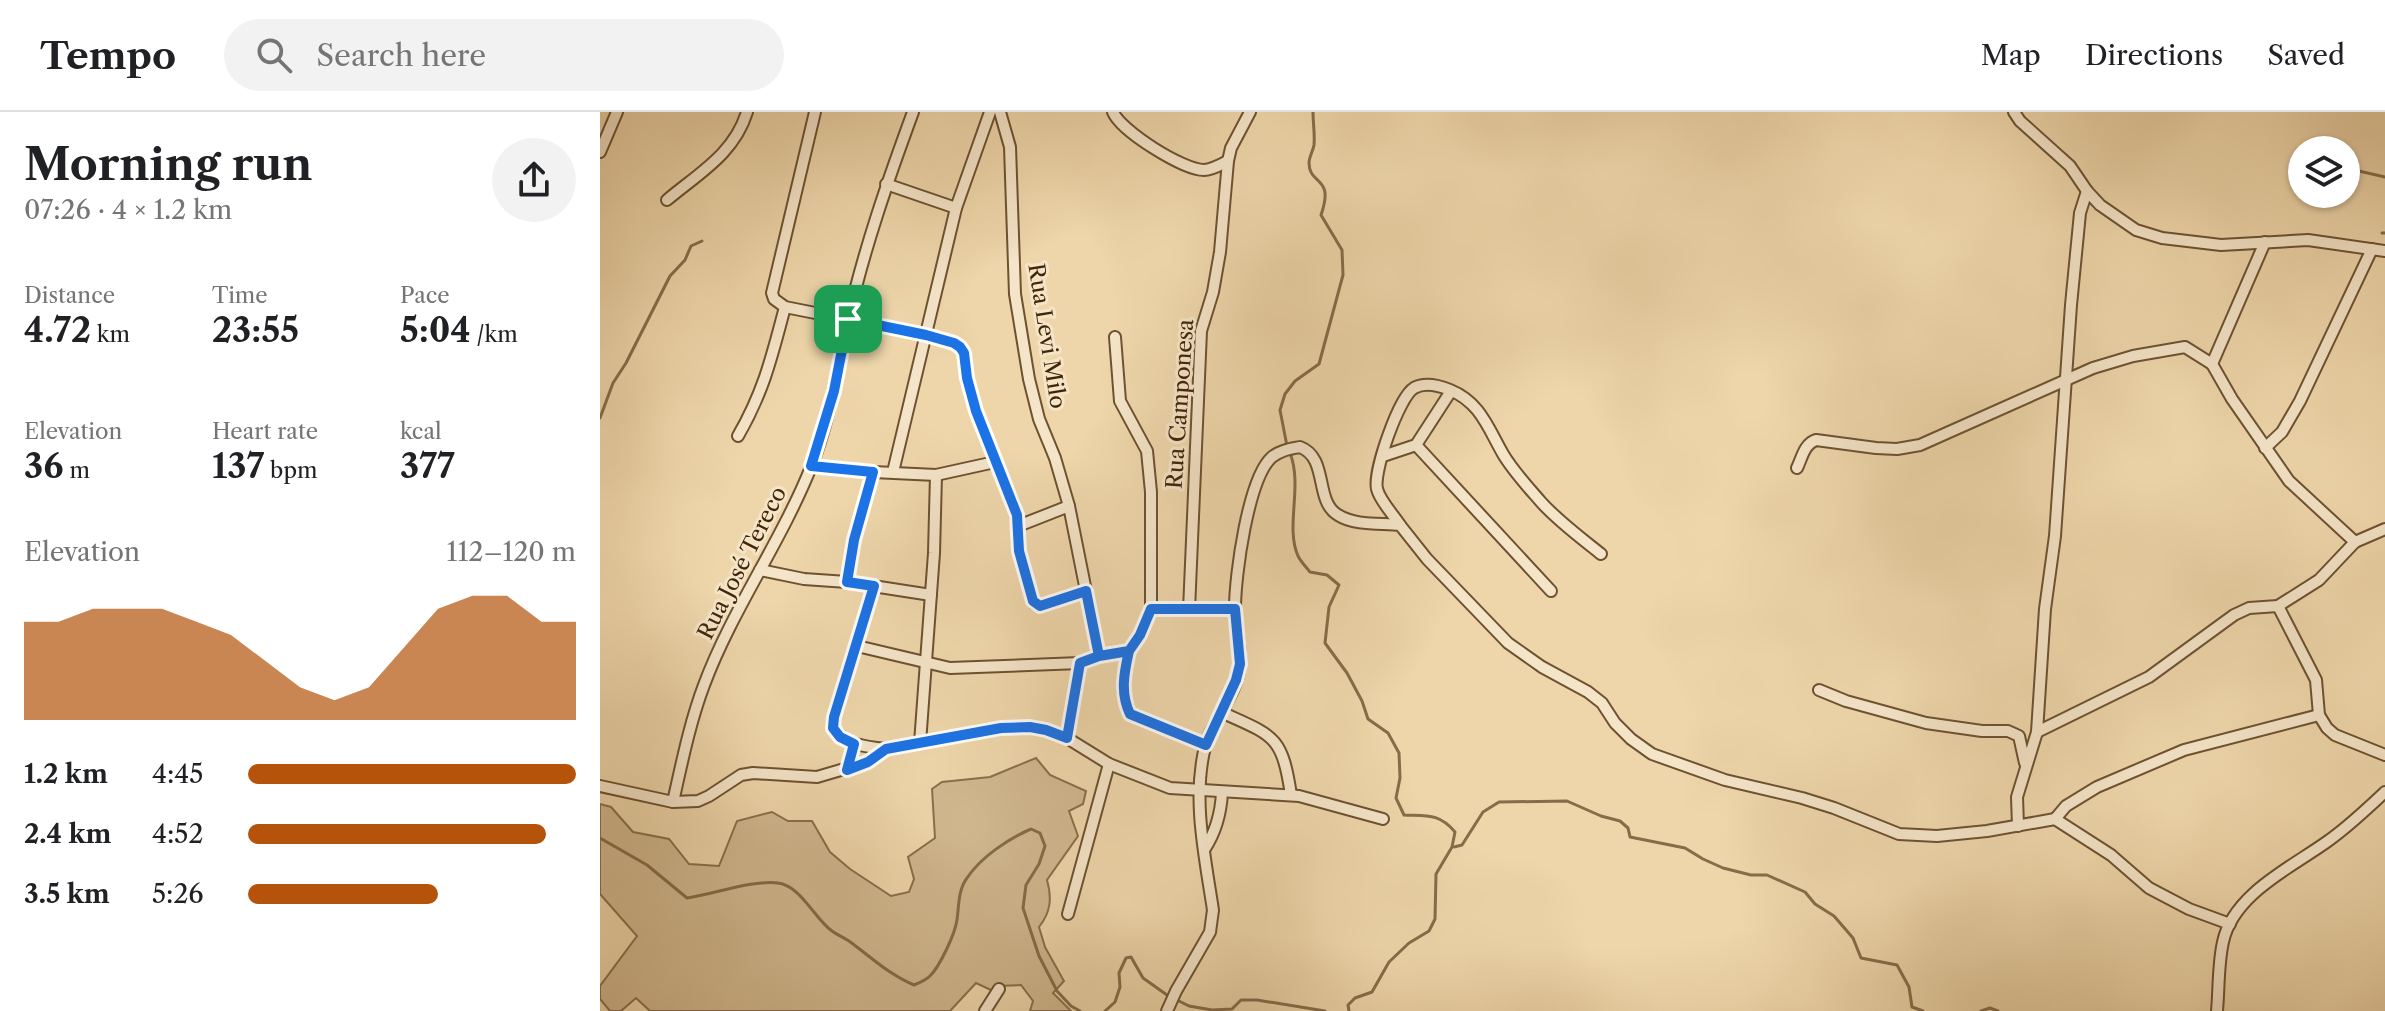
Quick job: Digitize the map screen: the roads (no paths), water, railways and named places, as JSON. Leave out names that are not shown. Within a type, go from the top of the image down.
[{"type":"street","points":[[600,152],[617,112]]},
{"type":"street","points":[[667,200],[708,169],[731,146],[747,112]]},
{"type":"street","points":[[815,112],[772,293],[777,303],[926,335],[960,347],[964,353],[976,411],[1014,505],[1019,551],[1034,603],[1040,606],[1086,591]]},
{"type":"street","name":"Rua José Tereco","points":[[673,802],[705,683],[811,466],[834,391],[848,319],[886,184],[913,112]]},
{"type":"street","points":[[893,472],[956,208],[990,112]]},
{"type":"street","name":"Rua Levi Milo","points":[[1000,112],[1010,147],[1015,294],[1024,352],[1039,419],[1055,458],[1069,506],[1099,656]]},
{"type":"street","points":[[1113,112],[1120,123],[1151,146],[1193,168],[1206,170],[1228,161]]},
{"type":"street","points":[[2014,112],[2070,166],[2087,191],[2115,217],[2136,230],[2162,238],[2221,245],[2308,240],[2385,251]]},
{"type":"street","name":"Rua Camponesa","points":[[1189,610],[1201,331],[1213,292],[1220,252],[1228,161],[1247,113]]},
{"type":"street","points":[[886,184],[956,208]]},
{"type":"street","points":[[2018,826],[2017,797],[2037,732],[2044,625],[2055,536],[2064,382],[2080,213],[2087,191]]},
{"type":"street","points":[[2212,364],[2265,242]]},
{"type":"street","points":[[2265,448],[2282,432],[2300,401],[2372,249]]},
{"type":"street","points":[[738,436],[765,383],[785,307]]},
{"type":"street","points":[[1115,337],[1120,401],[1141,438],[1149,464],[1152,549],[1151,609],[1129,651],[1123,691],[1130,714],[1206,745]]},
{"type":"street","points":[[1797,468],[1807,445],[1816,440],[1876,448],[1897,449],[1920,445],[2093,368],[2133,356],[2185,347],[2212,364],[2232,399],[2289,481],[2355,542]]},
{"type":"street","points":[[1601,554],[1543,504],[1505,457],[1481,414],[1468,399],[1434,385],[1416,386],[1405,396],[1391,426],[1377,489],[1427,559],[1508,643],[1542,667],[1588,692],[1602,703],[1615,723],[1631,739],[1652,754],[1725,780],[1802,798],[1899,834],[1937,836],[2055,819],[2066,806],[2097,787],[2184,750],[2319,715]]},
{"type":"street","points":[[1383,456],[1416,445],[1451,391]]},
{"type":"street","points":[[1416,445],[1551,591]]},
{"type":"street","points":[[1168,1008],[1212,923],[1200,791],[1206,745],[1236,680],[1240,664],[1235,609],[1238,573],[1255,486],[1266,463],[1282,451],[1300,447],[1312,455],[1334,512],[1356,521],[1400,525]]},
{"type":"street","points":[[811,466],[936,475],[995,462]]},
{"type":"street","points":[[847,582],[854,540],[873,472]]},
{"type":"street","points":[[920,743],[936,475]]},
{"type":"street","points":[[1018,526],[1069,506]]},
{"type":"street","points":[[2037,732],[2149,677],[2234,615],[2249,608],[2278,606],[2319,580],[2355,542],[2385,529]]},
{"type":"street","points":[[760,570],[804,579],[931,595]]},
{"type":"street","points":[[874,586],[834,717],[833,728],[840,737],[854,744],[886,749],[1001,728],[1030,727],[1067,738],[1109,764],[1170,788],[1291,795],[1383,819]]},
{"type":"street","points":[[2278,606],[2316,680],[2319,715],[2327,728],[2335,735],[2385,755]]},
{"type":"street","points":[[1151,609],[1235,609]]},
{"type":"street","points":[[857,646],[950,668],[1080,663],[1129,651]]},
{"type":"street","points":[[1067,738],[1080,663]]},
{"type":"street","points":[[1819,690],[1860,706],[1926,723],[1982,731],[2008,731],[2019,736],[2025,769]]},
{"type":"street","points":[[1221,712],[1261,730],[1281,749],[1287,764],[1291,795]]},
{"type":"street","points":[[847,770],[854,744]]},
{"type":"street","points":[[600,786],[673,802],[698,801],[741,775],[817,777],[868,762],[886,749]]},
{"type":"street","points":[[1068,914],[1109,764]]},
{"type":"street","points":[[1204,850],[1217,825],[1222,792]]},
{"type":"street","points":[[2217,1011],[2223,941],[2242,906],[2262,885],[2330,839],[2385,792]]},
{"type":"street","points":[[2055,819],[2111,855],[2149,888],[2189,909],[2230,924]]},
{"type":"street","points":[[985,1011],[999,989]]},
{"type":"waterway","points":[[1287,446],[1280,410],[1285,394],[1295,381],[1319,364],[1343,275],[1342,250],[1321,215],[1325,193],[1310,170],[1314,141],[1313,112]]},
{"type":"waterway","points":[[2360,171],[2385,177]]},
{"type":"waterway","points":[[600,418],[613,383],[670,276],[685,260],[691,246],[702,241]]},
{"type":"waterway","points":[[1290,453],[1295,479],[1294,545],[1298,556],[1310,572],[1327,575],[1339,585],[1329,607],[1325,643],[1347,673],[1368,719],[1388,733],[1399,753],[1400,778],[1396,798],[1404,815],[1438,819],[1455,832],[1452,847],[1436,874],[1435,919],[1429,931],[1409,943],[1389,962],[1372,992],[1355,998],[1348,1005],[1349,1011]]},
{"type":"waterway","points":[[1454,847],[1462,845],[1483,812],[1499,802],[1567,801],[1620,821],[1628,828],[1630,837],[1685,848],[1723,868],[1751,875],[1767,875],[1805,892],[1815,904],[1834,916],[1853,938],[1861,958],[1897,965],[1909,987],[1912,1007],[1923,1011]]},
{"type":"waterway","points":[[600,838],[647,865],[687,898],[756,884],[786,885],[832,931],[889,972],[914,985],[930,976],[946,950],[956,926],[960,893],[967,878],[996,849],[1031,829],[1040,833],[1045,846],[1039,864],[1026,885],[1023,908],[1039,956],[1057,991],[1080,1011]]},
{"type":"waterway","points":[[1105,1011],[1115,1002],[1120,987],[1119,973],[1126,958],[1131,957],[1143,978],[1189,1006],[1232,1009],[1241,1000],[1257,1000],[1325,1011]]},
{"type":"waterway","points":[[1981,1011],[1990,1008],[1998,1011]]}]
